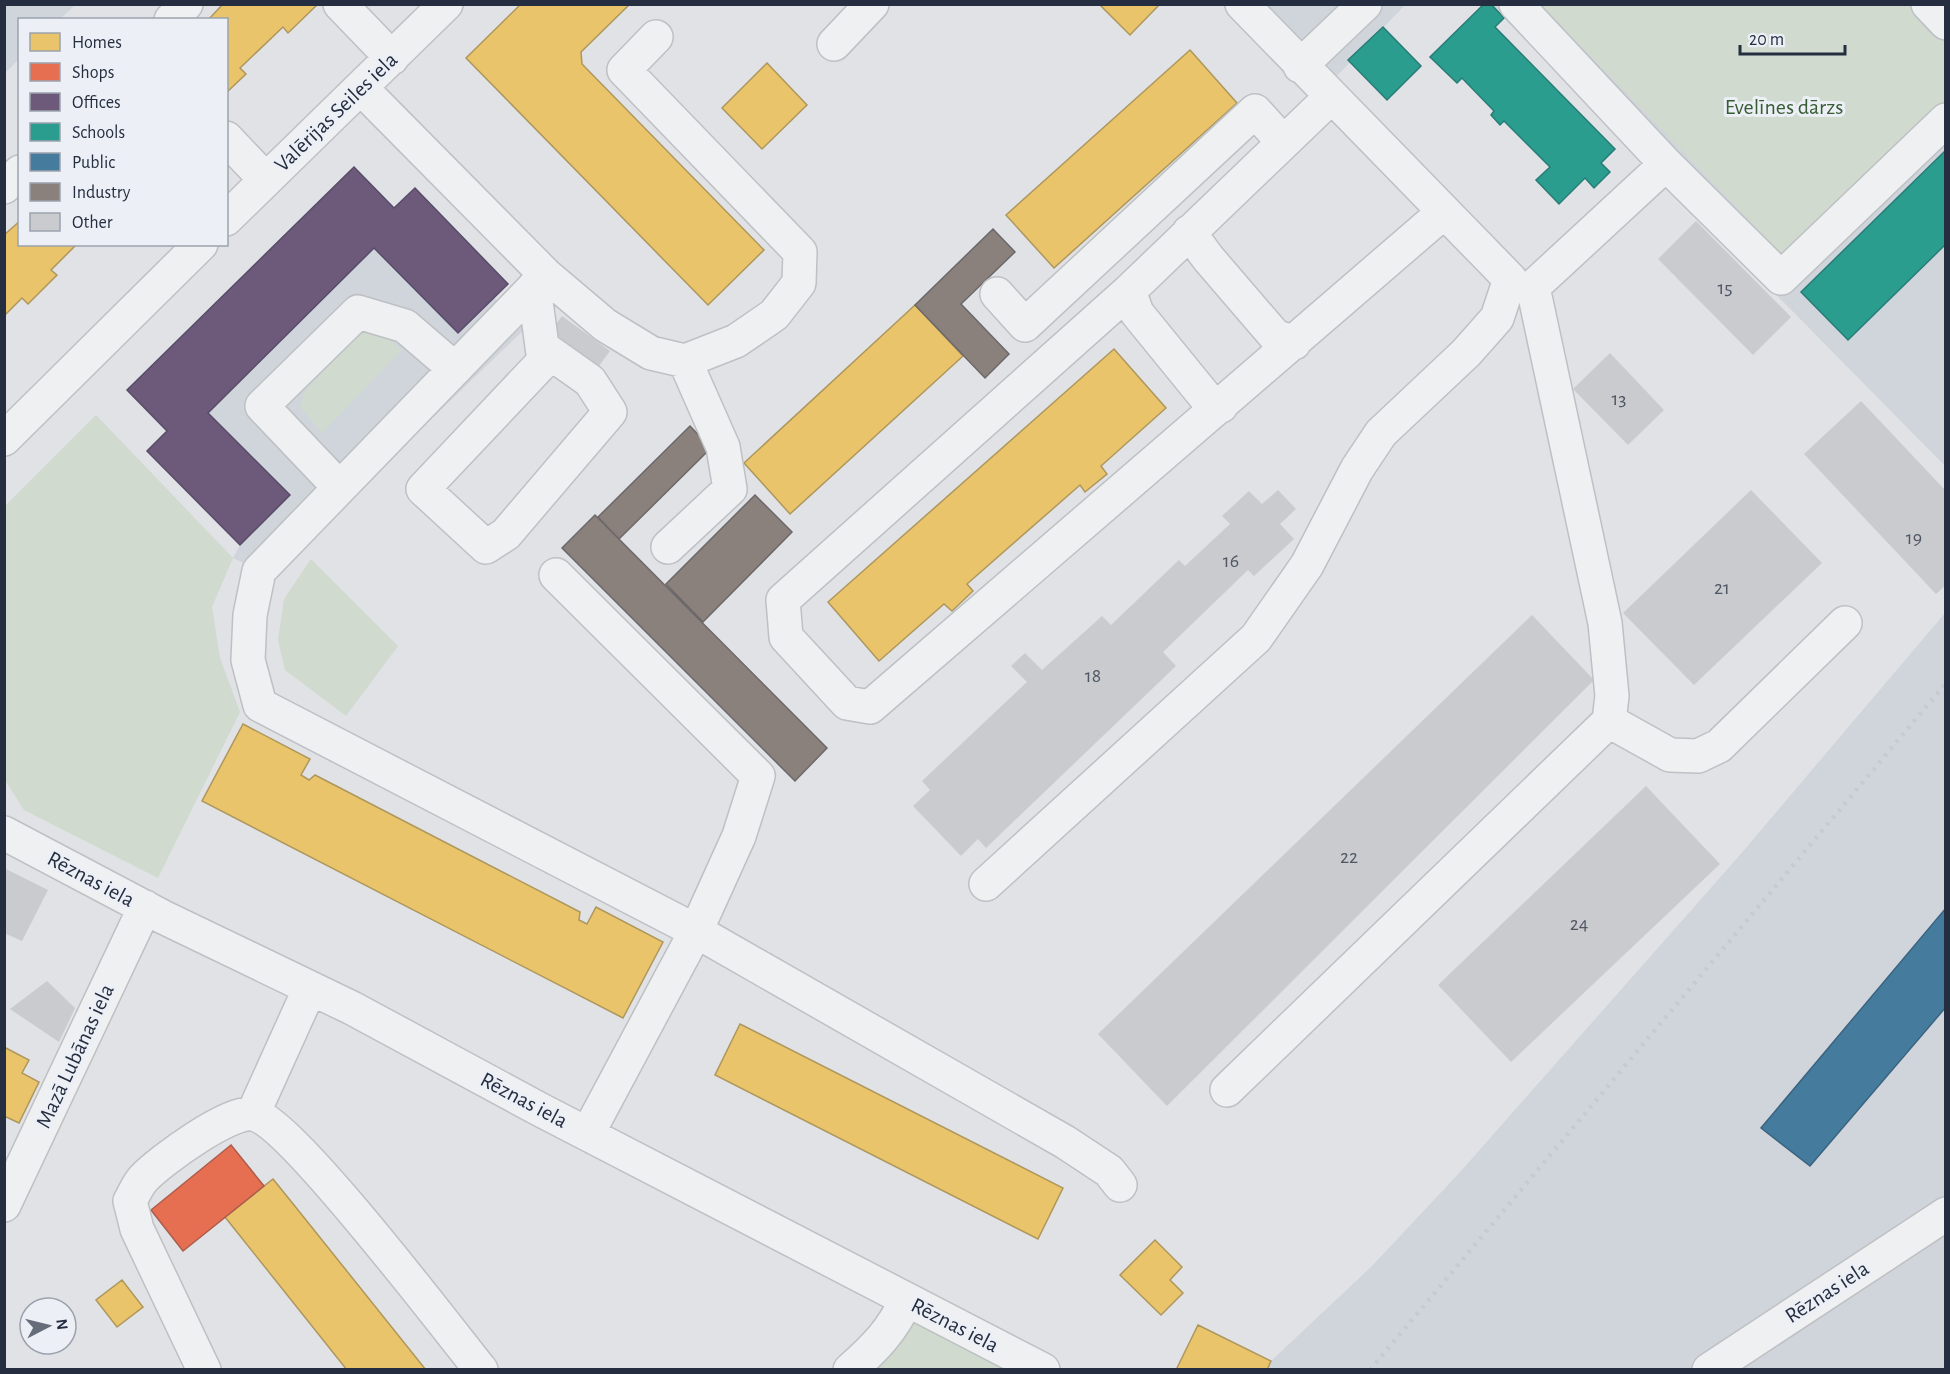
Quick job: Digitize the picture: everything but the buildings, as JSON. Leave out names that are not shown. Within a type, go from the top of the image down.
[{"type":"street","points":[[173,18],[186,4]]},
{"type":"street","points":[[340,4],[392,58]]},
{"type":"street","name":"Valērijas Seiles iela","points":[[228,217],[446,4]]},
{"type":"street","points":[[834,44],[872,4]]},
{"type":"street","points":[[1227,1090],[1609,721],[1612,696],[1605,624],[1522,283],[1444,212],[1242,4]]},
{"type":"street","points":[[1300,66],[1365,4]]},
{"type":"street","points":[[1516,4],[1666,164],[1781,278],[1946,120]]},
{"type":"street","points":[[1928,4],[1946,23]]},
{"type":"street","points":[[361,88],[540,281],[651,353],[685,361],[735,341],[774,315],[799,283],[800,252],[624,70],[656,37]]},
{"type":"street","points":[[1331,97],[1129,291],[783,600],[786,636],[847,703],[870,707],[1444,212]]},
{"type":"street","points":[[997,294],[1025,325],[1255,111],[1283,142]]},
{"type":"street","points":[[228,140],[266,180]]},
{"type":"street","points":[[986,884],[1256,638],[1307,565],[1357,469],[1381,433],[1466,353],[1497,318],[1522,283],[1666,164]]},
{"type":"street","points":[[4,187],[18,174]]},
{"type":"street","points":[[1189,232],[1208,258],[1275,336],[1294,343]]},
{"type":"street","points":[[4,439],[199,246]]},
{"type":"street","points":[[540,281],[542,347],[544,361],[423,489],[486,547],[506,534],[610,412],[591,381],[542,347]]},
{"type":"street","points":[[540,281],[259,570],[250,615],[248,660],[260,705],[696,931],[1065,1142],[1108,1171],[1120,1185]]},
{"type":"street","points":[[1129,291],[1137,313],[1207,399],[1221,406]]},
{"type":"street","points":[[339,487],[262,406],[358,312],[405,326],[455,369]]},
{"type":"street","points":[[668,547],[730,489],[723,447],[685,361]]},
{"type":"street","points":[[556,575],[758,776],[739,836],[696,931],[588,1133]]},
{"type":"street","points":[[1609,721],[1670,755],[1698,756],[1719,746],[1845,623]]},
{"type":"street","name":"Rēznas iela","points":[[4,834],[145,907],[310,988],[1042,1370]]},
{"type":"street","name":"Mazā Lubānas iela","points":[[4,1205],[145,907]]},
{"type":"street","points":[[253,1114],[310,988]]},
{"type":"street","points":[[204,1370],[137,1229],[130,1201],[144,1178],[212,1127],[234,1117],[253,1114],[277,1129],[330,1184],[481,1370]]},
{"type":"street","name":"Rēznas iela","points":[[1708,1370],[1946,1214]]},
{"type":"street","points":[[850,1370],[880,1344],[898,1319],[906,1300]]},
{"type":"shaded area","points":[[5,4],[75,4],[61,18],[18,18],[18,60],[5,73]]},
{"type":"shaded area","points":[[1260,5],[1405,5],[1332,81]]},
{"type":"shaded area","points":[[1491,5],[1945,5],[1945,466]]},
{"type":"shaded area","points":[[374,248],[457,333],[494,298],[530,324],[325,521],[275,578],[233,558],[240,545],[290,495],[208,413]]},
{"type":"shaded area","points":[[1945,613],[1945,1369],[1267,1370],[1271,1361],[1372,1266],[1461,1171],[1739,856]]},
{"type":"green space","name":"Evelīnes dārzs","points":[[1541,5],[1908,5],[1945,44],[1945,100],[1781,253]]},
{"type":"green space","points":[[362,330],[385,337],[402,350],[322,433],[300,407],[305,391]]},
{"type":"green space","points":[[96,415],[233,558],[212,607],[220,658],[240,712],[158,878],[24,810],[5,780],[5,506]]},
{"type":"green space","points":[[311,559],[398,646],[346,716],[285,670],[278,640],[284,599]]},
{"type":"green space","points":[[905,1318],[1003,1369],[861,1370]]},
{"type":"railway","points":[[1370,1370],[1946,683]]}]
